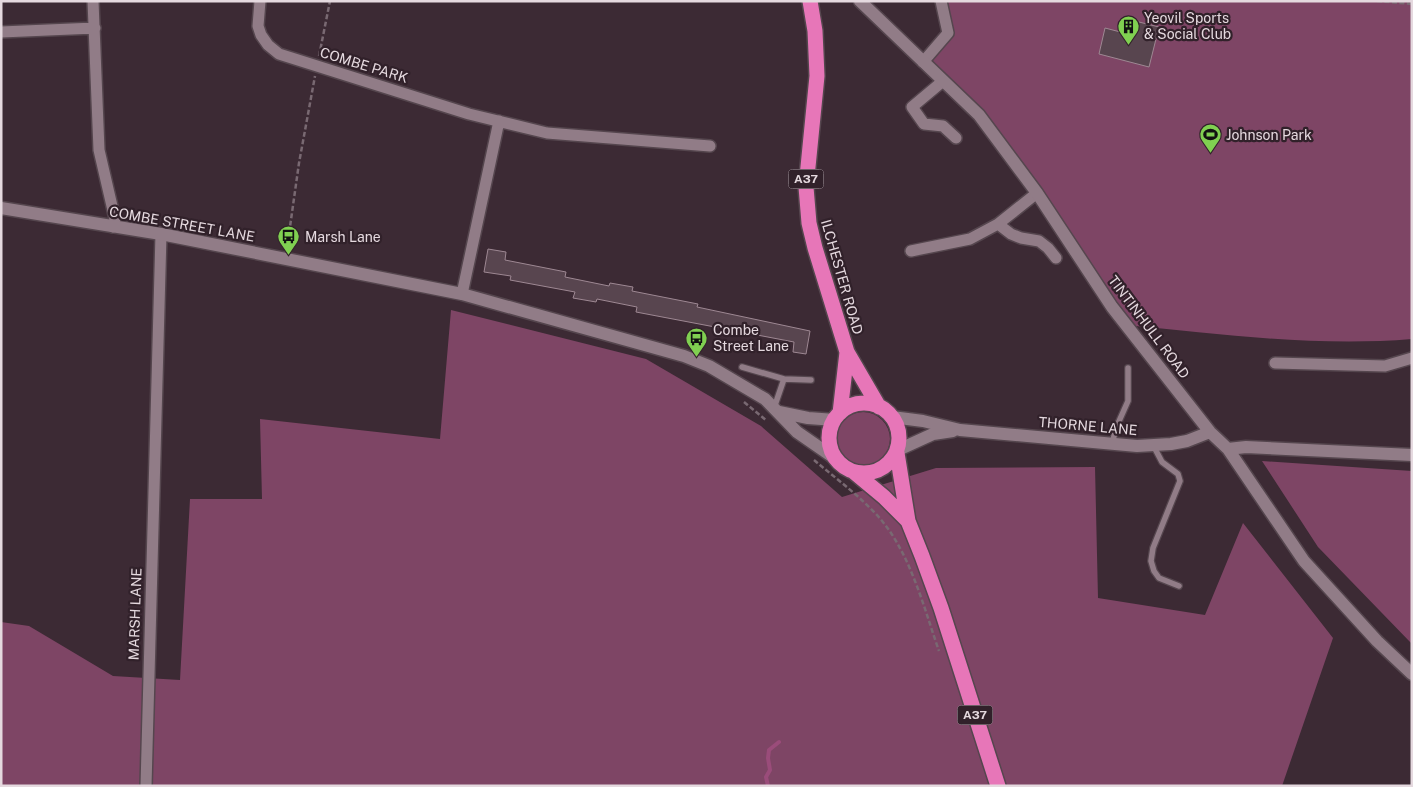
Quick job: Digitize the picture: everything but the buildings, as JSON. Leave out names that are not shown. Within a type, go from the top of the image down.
[{"type":"highway","name":"ILCHESTER ROAD","points":[[810,1],[815,31],[817,76],[808,153],[806,199],[809,223],[847,352],[879,407]]},
{"type":"highway","name":"ILCHESTER ROAD","points":[[838,416],[847,352]]},
{"type":"highway","points":[[838,416],[855,404],[868,403],[879,407]]},
{"type":"highway","name":"A37","points":[[879,407],[892,417],[898,430],[898,452],[908,522],[938,599],[998,786]]},
{"type":"highway","name":"A37","points":[[838,416],[830,429],[828,441],[833,457],[884,497],[908,522]]},
{"type":"highway","points":[[854,472],[878,471],[891,462],[898,452]]},
{"type":"street","points":[[93,1],[99,150],[114,218],[113,227]]},
{"type":"street","name":"COMBE PARK","points":[[260,1],[258,26],[261,35],[268,45],[280,54],[316,66],[469,114],[547,132],[710,146]]},
{"type":"street","points":[[923,62],[948,33],[941,1]]},
{"type":"street","name":"TINTINHULL ROAD","points":[[867,4],[923,62],[979,115],[1037,193],[1112,307],[1210,432],[1228,449],[1304,561],[1377,641],[1412,674]]},
{"type":"street","points":[[1,32],[94,28]]},
{"type":"street","points":[[943,81],[912,107],[924,124],[943,126],[956,138]]},
{"type":"street","points":[[462,294],[499,121]]},
{"type":"street","points":[[911,251],[970,239],[998,224],[1037,193]]},
{"type":"street","name":"COMBE STREET LANE","points":[[1,208],[161,234],[462,294],[684,356],[709,366],[765,399],[798,432],[833,457]]},
{"type":"street","points":[[998,224],[1011,234],[1039,241],[1056,258]]},
{"type":"street","name":"MARSH LANE","points":[[146,786],[161,234]]},
{"type":"street","points":[[1275,363],[1385,366],[1412,358]]},
{"type":"street","name":"COMBE STREET LANE","points":[[776,410],[808,418],[838,416]]},
{"type":"street","name":"THORNE LANE","points":[[892,417],[923,421],[960,430],[1010,433],[1112,444],[1171,444],[1187,441],[1210,432]]},
{"type":"street","name":"THORNE LANE","points":[[898,452],[933,434],[960,430]]},
{"type":"street","points":[[1228,449],[1255,447],[1412,455]]},
{"type":"lane","points":[[742,367],[784,379],[811,380]]},
{"type":"lane","points":[[1112,444],[1116,428],[1128,401],[1128,368]]},
{"type":"lane","points":[[776,410],[784,379]]},
{"type":"lane","points":[[1153,445],[1162,462],[1178,474],[1180,481],[1153,548],[1152,561],[1154,571],[1159,578],[1179,586]]},
{"type":"path","points":[[286,258],[299,163],[316,66],[330,1]]},
{"type":"path","points":[[1377,1],[1412,4]]},
{"type":"path","points":[[737,396],[774,426]]},
{"type":"path","points":[[809,456],[875,513],[899,546],[907,562],[935,639]]},
{"type":"shaded area","name":"Johnson Park","points":[[941,1],[1412,2],[1412,339],[1376,341],[1304,340],[1125,325],[979,115],[923,62],[948,33]]},
{"type":"shaded area","points":[[451,310],[646,359],[761,426],[842,497],[936,468],[1095,467],[1098,598],[1205,615],[1243,523],[1333,638],[1282,786],[1,786],[1,622],[29,626],[113,676],[180,680],[190,499],[262,499],[260,419],[440,439]]},
{"type":"shaded area","points":[[858,412],[868,412],[878,416],[886,424],[890,439],[886,454],[878,462],[868,466],[858,466],[848,462],[840,454],[836,444],[836,434],[840,424],[848,416]]},
{"type":"shaded area","points":[[1262,461],[1412,471],[1412,644],[1318,547]]},
{"type":"waterway","points":[[768,786],[766,777],[770,770],[769,750],[779,742]]},
{"type":"place","name":"Yeovil Sports & Social Club","points":[[1128,45]]},
{"type":"place","name":"Johnson Park","points":[[1210,154]]},
{"type":"place","name":"Marsh Lane","points":[[289,256]]},
{"type":"place","name":"Combe Street Lane","points":[[697,357]]}]
